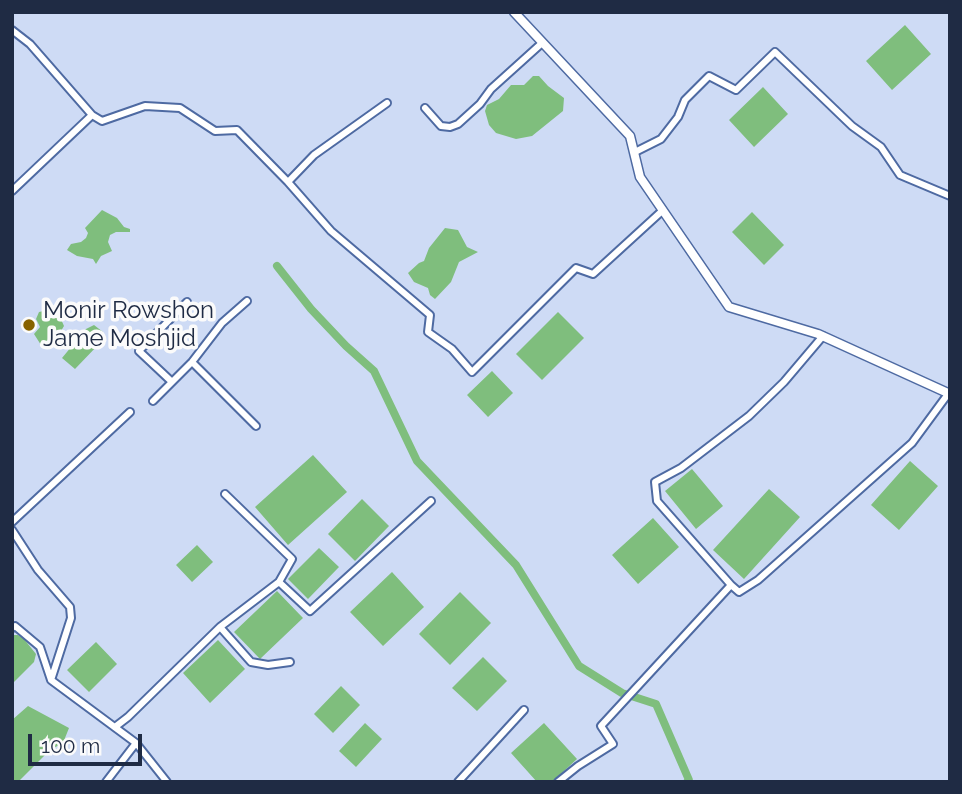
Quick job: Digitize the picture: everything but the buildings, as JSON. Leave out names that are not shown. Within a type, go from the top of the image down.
[{"type":"street","points":[[514,12],[630,136],[640,177],[729,307],[823,336],[949,394],[912,443],[758,580],[738,592],[657,501],[655,482],[681,468],[749,416],[784,382],[823,336]]},
{"type":"street","points":[[12,30],[30,44],[92,115],[102,121],[145,106],[180,108],[215,131],[237,130],[288,181],[331,231],[430,315],[428,332],[452,349],[472,372],[576,268],[593,274],[662,211]]},
{"type":"street","points":[[425,108],[441,126],[458,124],[480,104],[491,89],[542,43]]},
{"type":"street","points":[[635,152],[661,139],[678,117],[685,100],[709,76],[736,90],[775,52],[852,126],[881,148],[900,175],[950,196]]},
{"type":"street","points":[[288,181],[314,155],[387,103]]},
{"type":"street","points":[[12,191],[92,115]]},
{"type":"street","points":[[153,401],[192,362],[222,323],[247,301]]},
{"type":"street","points":[[172,382],[139,351],[187,302]]},
{"type":"street","points":[[192,362],[256,426]]},
{"type":"street","points":[[12,522],[130,412]]},
{"type":"street","points":[[115,727],[128,718],[220,627],[279,582],[292,559],[225,494]]},
{"type":"street","points":[[279,582],[310,611],[431,501]]},
{"type":"street","points":[[12,530],[38,570],[70,607],[71,618],[51,680]]},
{"type":"street","points":[[558,782],[613,744],[601,726],[731,585]]},
{"type":"street","points":[[12,628],[15,626],[40,647],[51,680],[136,743],[167,782]]},
{"type":"street","points":[[220,627],[251,662],[268,665],[290,662]]},
{"type":"street","points":[[458,782],[524,710]]},
{"type":"street","points":[[106,782],[136,743]]},
{"type":"shaded area","points":[[905,25],[931,54],[892,90],[866,61]]},
{"type":"shaded area","points":[[533,76],[539,76],[564,98],[563,111],[532,136],[516,139],[496,133],[489,125],[485,111],[487,105],[499,99],[511,85],[524,85]]},
{"type":"shaded area","points":[[763,87],[788,114],[754,147],[729,120]]},
{"type":"shaded area","points":[[102,210],[117,218],[130,232],[110,235],[108,242],[112,251],[101,256],[96,264],[93,259],[77,256],[67,250],[71,244],[86,238],[88,233],[85,228]]},
{"type":"shaded area","points":[[752,212],[784,245],[764,265],[732,232]]},
{"type":"shaded area","points":[[445,228],[458,230],[467,247],[478,252],[459,262],[451,282],[435,299],[428,288],[414,282],[408,273],[424,261],[429,248]]},
{"type":"shaded area","points":[[48,310],[60,317],[64,326],[61,331],[51,331],[48,340],[41,345],[34,334],[40,327],[36,319],[39,312]]},
{"type":"shaded area","points":[[558,312],[584,338],[542,380],[516,354]]},
{"type":"shaded area","points":[[94,325],[103,332],[99,344],[75,369],[62,358],[86,329]]},
{"type":"shaded area","points":[[492,371],[513,393],[488,417],[467,395]]},
{"type":"shaded area","points":[[313,455],[347,492],[288,545],[255,507]]},
{"type":"shaded area","points":[[910,461],[938,486],[899,530],[871,505]]},
{"type":"shaded area","points":[[692,469],[723,506],[696,529],[665,491]]},
{"type":"shaded area","points":[[769,489],[800,517],[744,579],[713,550]]},
{"type":"shaded area","points":[[362,499],[389,526],[355,561],[328,534]]},
{"type":"shaded area","points":[[653,518],[679,547],[638,584],[612,555]]},
{"type":"shaded area","points":[[197,545],[213,562],[192,582],[176,565]]},
{"type":"shaded area","points":[[319,548],[339,567],[308,599],[288,579]]},
{"type":"shaded area","points":[[392,572],[424,607],[383,646],[350,612]]},
{"type":"shaded area","points":[[277,591],[303,618],[260,659],[234,632]]},
{"type":"shaded area","points":[[460,592],[491,623],[450,665],[419,634]]},
{"type":"shaded area","points":[[12,635],[24,639],[36,654],[34,662],[12,684]]},
{"type":"shaded area","points":[[218,640],[245,669],[210,703],[183,673]]},
{"type":"shaded area","points":[[96,642],[117,664],[89,692],[67,670]]},
{"type":"shaded area","points":[[483,657],[507,681],[477,711],[452,688]]},
{"type":"shaded area","points":[[341,686],[360,705],[333,733],[314,714]]},
{"type":"shaded area","points":[[28,706],[69,728],[63,743],[50,750],[18,782],[12,782],[12,720]]},
{"type":"shaded area","points":[[365,723],[382,739],[356,767],[339,751]]},
{"type":"shaded area","points":[[544,723],[577,759],[552,782],[537,782],[511,753]]},
{"type":"waterway","points":[[277,266],[311,309],[374,371],[417,461],[516,565],[579,666],[622,693],[656,704],[689,780],[687,782]]},
{"type":"place","name":"Monir Rowshon Jame Moshjid","points":[[29,325]]}]
